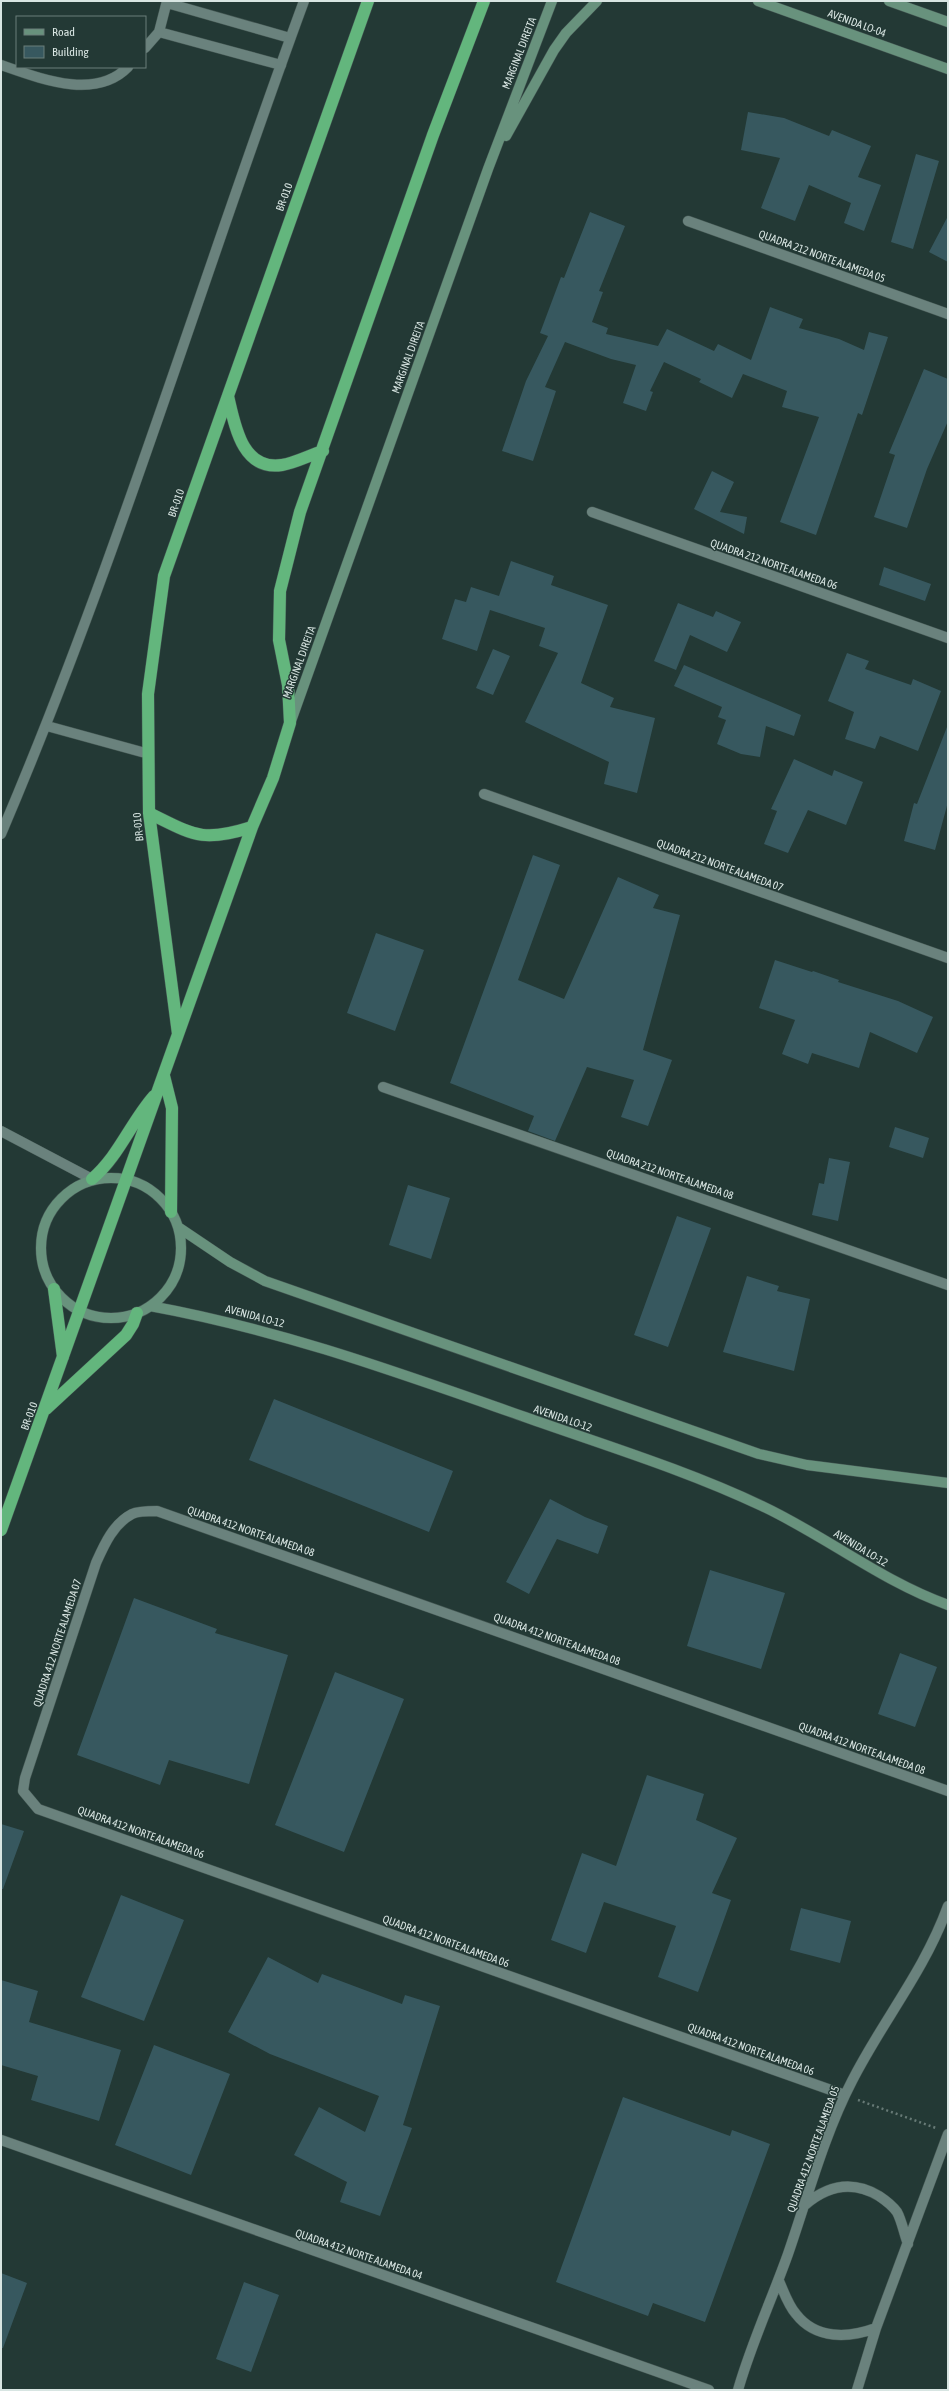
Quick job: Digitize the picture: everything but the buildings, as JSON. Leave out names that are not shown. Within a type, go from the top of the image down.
[{"type":"highway","name":"BR-010","points":[[178,1036],[149,813],[148,694],[164,576],[368,1]]},
{"type":"highway","points":[[290,723],[288,685],[279,640],[280,591],[300,512],[433,135],[484,1]]},
{"type":"highway","points":[[228,395],[235,426],[241,441],[251,458],[258,463],[282,465],[322,451]]},
{"type":"highway","name":"BR-010","points":[[1,1530],[252,827],[273,778],[290,723]]},
{"type":"highway","points":[[149,813],[190,833],[210,837],[230,834],[252,827]]},
{"type":"highway","points":[[164,1076],[172,1108],[171,1212]]},
{"type":"highway","points":[[92,1179],[111,1160],[144,1108],[158,1091]]},
{"type":"highway","points":[[54,1288],[63,1359]]},
{"type":"highway","points":[[44,1412],[126,1335],[134,1324],[137,1313]]},
{"type":"street","points":[[1,834],[47,726],[130,499],[280,65],[304,1]]},
{"type":"street","name":"MARGINAL DIREITA","points":[[290,723],[488,169],[552,1]]},
{"type":"street","points":[[488,169],[554,50],[566,33],[597,1]]},
{"type":"street","name":"AVENIDA LO-04","points":[[758,1],[948,69]]},
{"type":"street","points":[[889,1],[948,22]]},
{"type":"street","points":[[146,47],[159,32],[167,2],[290,38]]},
{"type":"street","points":[[159,32],[280,65]]},
{"type":"street","points":[[1,65],[49,82],[93,84],[118,78],[127,68]]},
{"type":"street","name":"QUADRA 212 NORTE ALAMEDA 05","points":[[688,221],[948,314]]},
{"type":"street","name":"QUADRA 212 NORTE ALAMEDA 06","points":[[592,512],[948,638]]},
{"type":"street","points":[[47,726],[149,754]]},
{"type":"street","name":"QUADRA 212 NORTE ALAMEDA 07","points":[[484,794],[948,958]]},
{"type":"street","name":"QUADRA 212 NORTE ALAMEDA 08","points":[[384,1087],[948,1285]]},
{"type":"street","points":[[1,1132],[92,1179],[127,1180],[150,1190],[160,1198],[171,1212],[178,1227],[181,1249],[177,1271],[166,1291],[150,1306],[137,1313],[118,1317],[105,1317],[80,1310],[66,1301],[54,1288],[46,1274],[42,1257],[42,1235],[50,1214],[64,1196],[92,1179]]},
{"type":"street","points":[[178,1227],[230,1262],[265,1280],[759,1454],[807,1465],[948,1483]]},
{"type":"street","name":"AVENIDA LO-12","points":[[150,1306],[214,1318],[336,1351],[683,1473],[762,1506],[800,1525],[883,1576],[914,1592],[948,1605]]},
{"type":"street","name":"QUADRA 412 NORTE ALAMEDA 08","points":[[157,1511],[948,1791]]},
{"type":"street","name":"QUADRA 412 NORTE ALAMEDA 07","points":[[38,1809],[23,1791],[25,1778],[96,1563],[107,1538],[133,1513],[157,1511]]},
{"type":"street","name":"QUADRA 412 NORTE ALAMEDA 06","points":[[38,1809],[845,2095]]},
{"type":"street","name":"QUADRA 412 NORTE ALAMEDA 05","points":[[738,2390],[779,2281],[822,2153],[845,2095],[874,2042],[926,1959],[948,1906]]},
{"type":"street","points":[[857,2390],[876,2328],[908,2244],[944,2132]]},
{"type":"street","name":"QUADRA 412 NORTE ALAMEDA 04","points":[[1,2140],[710,2390]]},
{"type":"street","points":[[805,2205],[822,2192],[836,2187],[851,2186],[867,2190],[894,2208],[908,2244]]},
{"type":"street","points":[[779,2281],[796,2315],[815,2329],[845,2336],[876,2328]]},
{"type":"path","points":[[845,2095],[944,2132]]}]
